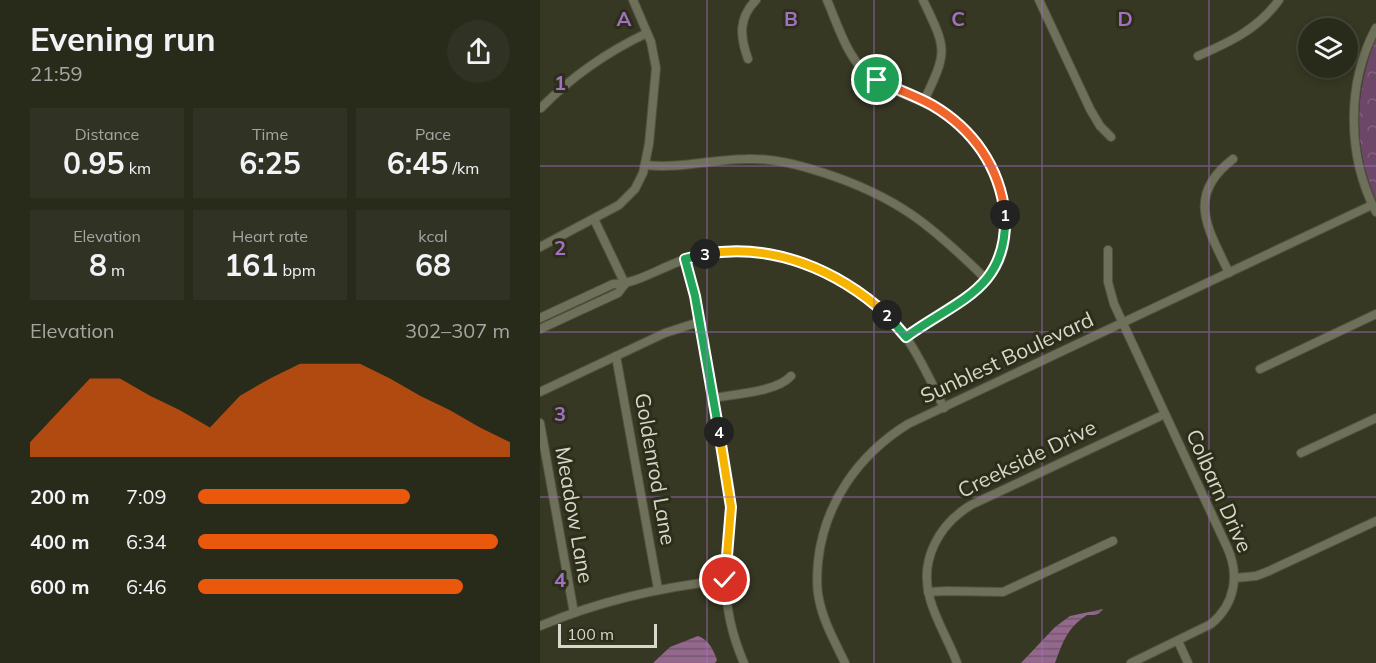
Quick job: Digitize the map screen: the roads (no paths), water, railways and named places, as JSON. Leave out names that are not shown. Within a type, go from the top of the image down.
[{"type":"street","points":[[540,247],[619,205],[638,184],[646,165],[656,76],[654,52],[633,0]]},
{"type":"street","points":[[748,59],[741,29],[745,14],[756,0]]},
{"type":"street","points":[[827,0],[853,56],[865,72],[884,84],[924,101],[953,119],[973,138],[990,163],[1000,188],[1005,217],[1004,246],[999,262],[987,280],[970,295],[906,337]]},
{"type":"street","points":[[923,0],[938,32],[943,50],[937,73],[924,101]]},
{"type":"street","points":[[1039,0],[1090,110],[1100,126],[1111,137]]},
{"type":"street","points":[[1198,56],[1250,30],[1279,0]]},
{"type":"street","points":[[1374,209],[1361,176],[1354,118],[1358,81],[1376,28]]},
{"type":"street","points":[[541,108],[587,67],[615,49],[647,33]]},
{"type":"street","points":[[646,165],[673,166],[735,159],[765,159],[794,164],[844,180],[882,195],[911,213],[942,237],[987,280]]},
{"type":"street","points":[[1228,273],[1205,223],[1204,203],[1205,194],[1213,178],[1233,159]]},
{"type":"street","name":"Sunblest Boulevard","points":[[845,663],[823,616],[818,593],[819,555],[830,515],[848,480],[879,445],[908,424],[1228,273],[1374,209]]},
{"type":"street","points":[[594,219],[625,284]]},
{"type":"street","name":"Colbarn Drive","points":[[1108,250],[1109,288],[1122,323],[1230,554],[1235,578],[1229,602],[1221,615],[1205,628],[1131,663]]},
{"type":"street","points":[[540,318],[613,284],[625,284],[685,259],[717,252],[774,255],[810,265],[839,279],[888,316],[906,337],[944,408]]},
{"type":"street","points":[[685,259],[691,277],[731,507],[725,580],[730,621],[744,663]]},
{"type":"street","points":[[540,329],[618,293],[625,284]]},
{"type":"street","points":[[1260,369],[1376,314]]},
{"type":"street","points":[[540,392],[676,328],[699,322]]},
{"type":"street","name":"Goldenrod Lane","points":[[616,356],[658,590]]},
{"type":"street","points":[[713,398],[776,386],[786,382],[791,376]]},
{"type":"street","name":"Creekside Drive","points":[[957,663],[932,607],[928,592],[927,571],[931,551],[945,525],[962,510],[1165,414]]},
{"type":"street","points":[[1301,453],[1376,418]]},
{"type":"street","name":"Meadow Lane","points":[[540,423],[574,613]]},
{"type":"street","points":[[1235,578],[1269,572],[1376,521]]},
{"type":"street","points":[[928,592],[1003,592],[1113,541]]},
{"type":"street","points":[[540,626],[602,603],[658,590],[725,580]]},
{"type":"street","points":[[1178,641],[1188,663]]}]
